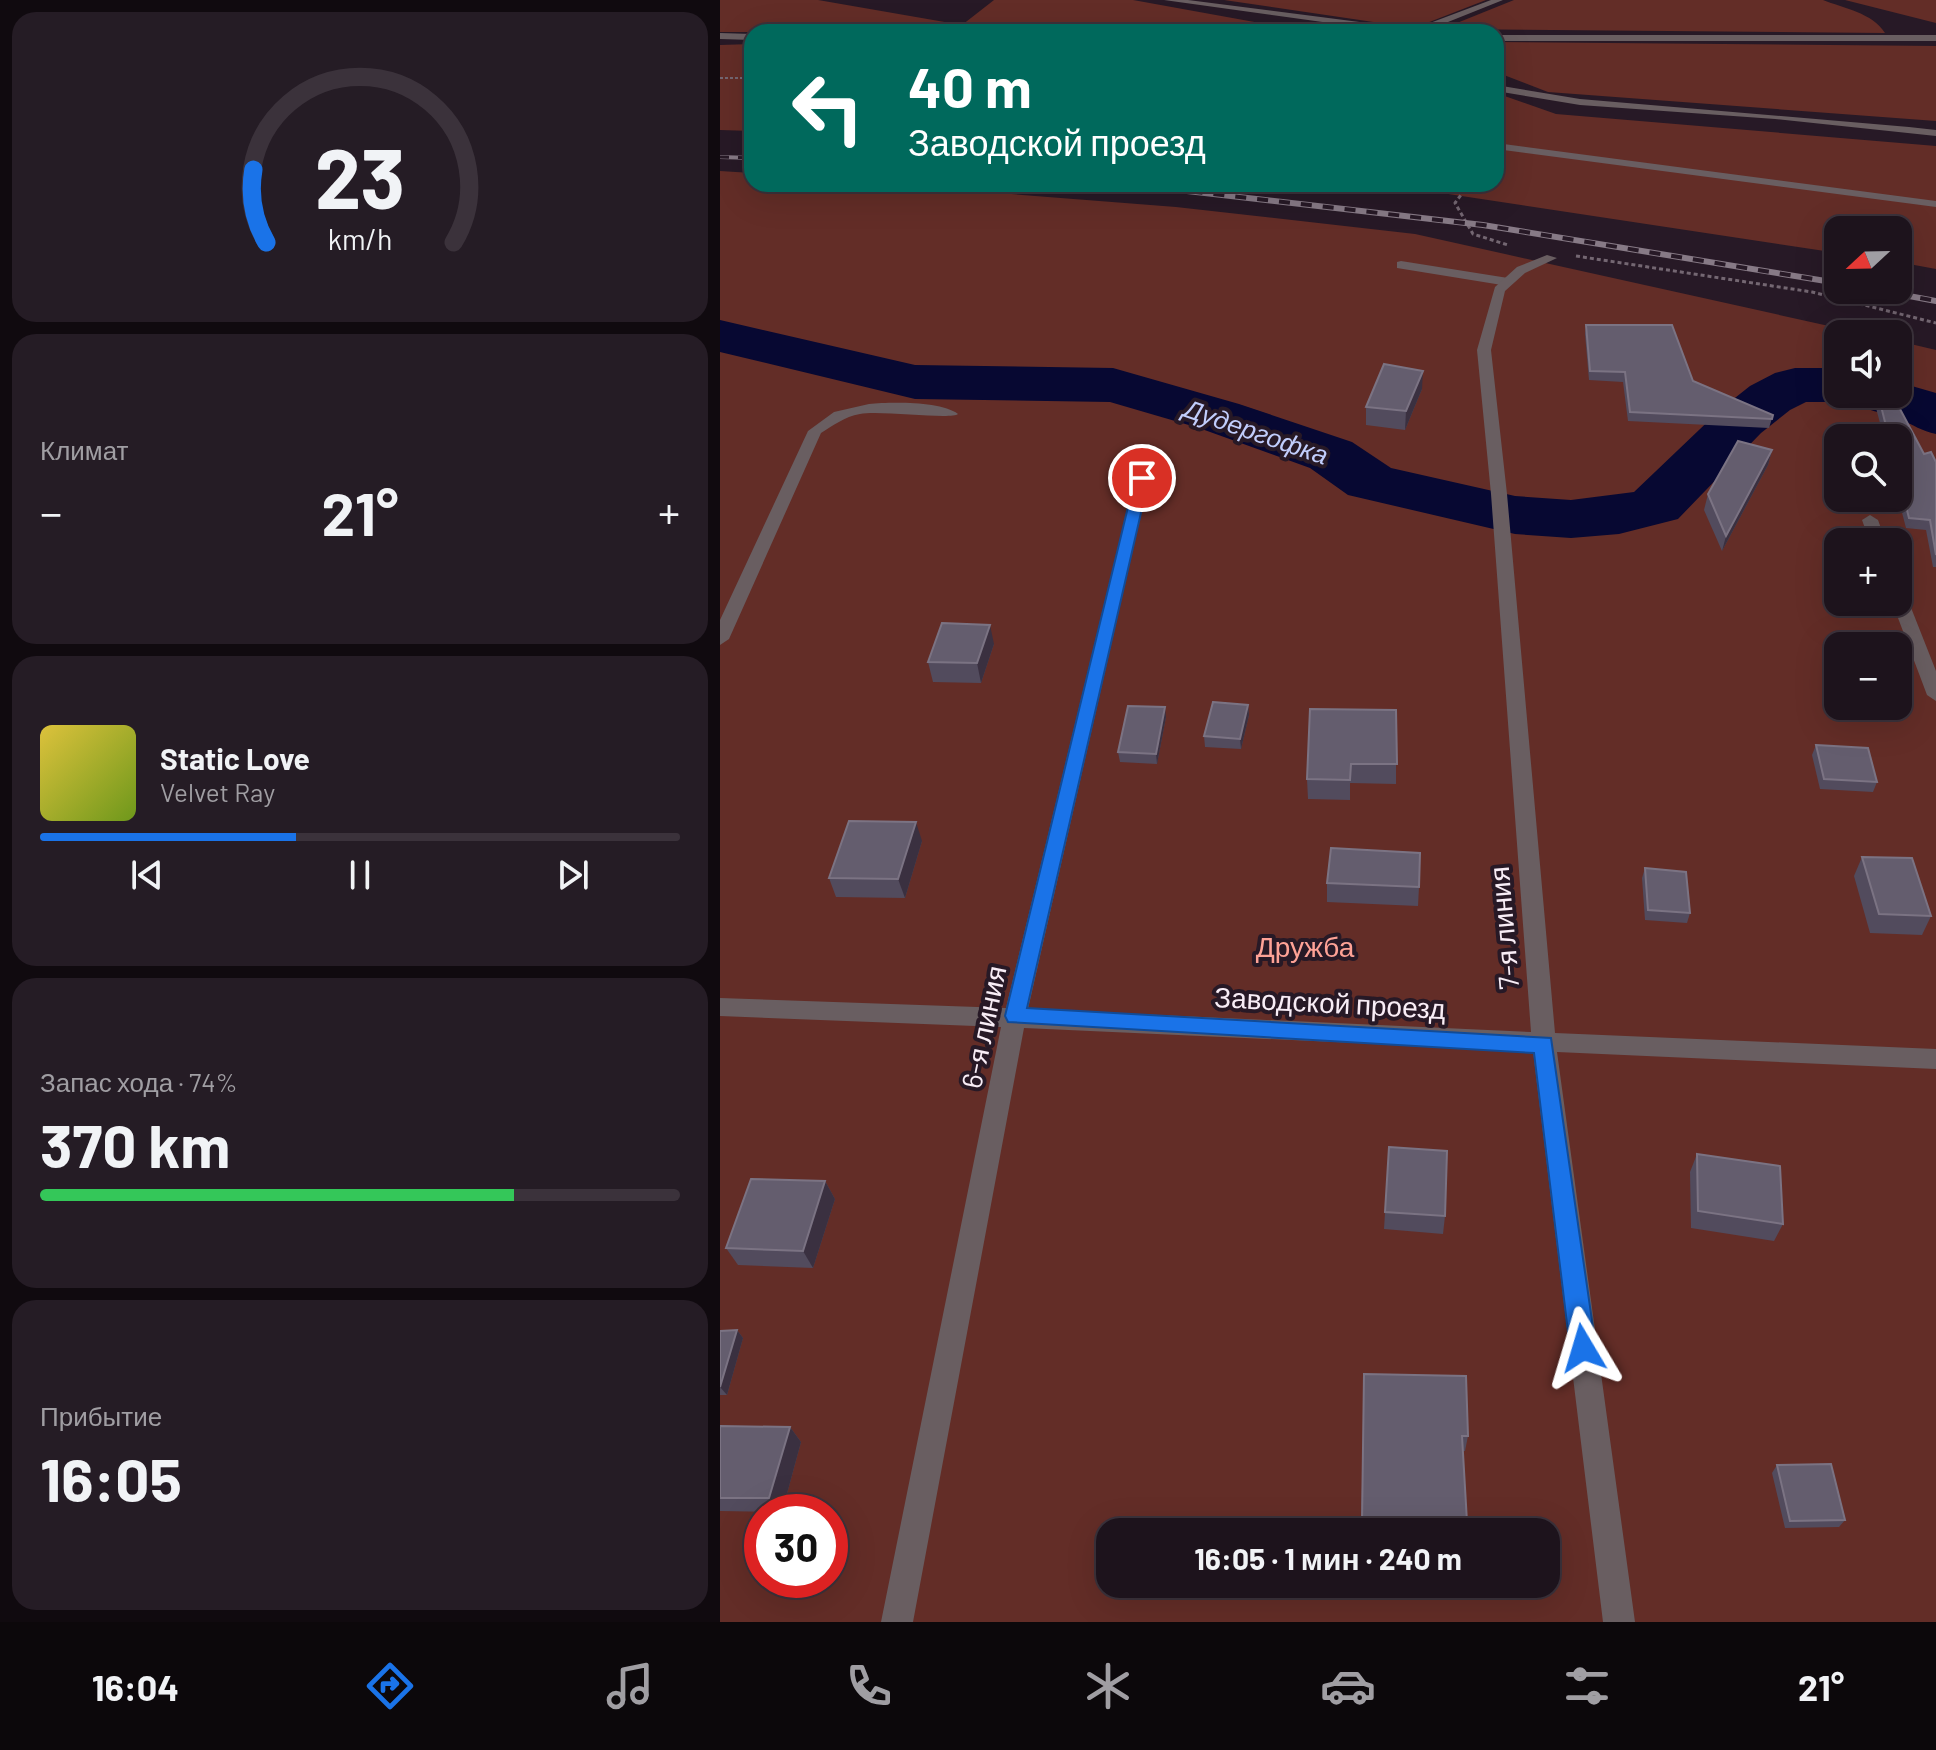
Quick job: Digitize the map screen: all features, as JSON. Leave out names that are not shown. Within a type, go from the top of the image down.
[{"type":"street","points":[[1168,0],[1354,24]]},
{"type":"street","points":[[1437,24],[1499,0]]},
{"type":"street","points":[[720,36],[744,37]]},
{"type":"street","points":[[1504,38],[1936,38]]},
{"type":"street","points":[[1504,90],[1585,104],[1740,114],[1936,133]]},
{"type":"street","points":[[1504,147],[1936,204]]},
{"type":"street","points":[[1401,265],[1508,282],[1521,270],[1546,260]]},
{"type":"street","name":"7-я линия","points":[[1508,282],[1499,290],[1484,350],[1499,494],[1544,1044],[1619,1622]]},
{"type":"street","points":[[720,639],[815,431],[841,414],[870,409],[910,406],[951,414]]},
{"type":"street","name":"6-я линия","points":[[897,1622],[1015,1016],[1149,448]]},
{"type":"street","points":[[1870,520],[1873,528]]},
{"type":"street","points":[[1906,616],[1936,695]]},
{"type":"street","name":"Заводской проезд","points":[[720,1007],[1015,1016],[1544,1044],[1936,1059]]},
{"type":"path","points":[[720,78],[744,78]]},
{"type":"path","points":[[1463,192],[1455,203],[1473,234],[1546,260],[1575,256],[1649,265],[1784,287],[1936,323]]},
{"type":"green space","points":[[720,0],[818,0],[956,24],[744,24],[744,32],[720,32]]},
{"type":"green space","points":[[994,0],[1133,0],[1272,24],[963,24]]},
{"type":"green space","points":[[1224,0],[1486,0],[1424,24],[1387,24]]},
{"type":"green space","points":[[1514,0],[1823,0],[1865,16],[1885,33],[1504,30],[1504,24],[1454,24]]},
{"type":"green space","points":[[1845,0],[1936,0],[1936,23]]},
{"type":"green space","points":[[1504,42],[1936,46],[1936,121],[1548,92],[1504,75]]},
{"type":"green space","points":[[744,44],[744,131],[720,130],[720,45]]},
{"type":"green space","points":[[1504,96],[1556,114],[1936,146],[1936,269],[1912,265],[1912,216],[1824,216],[1824,251],[1435,192],[1504,192]]},
{"type":"green space","name":"Дружба","points":[[720,171],[744,172],[744,192],[986,192],[1176,207],[1415,234],[1824,325],[1824,408],[1912,408],[1912,344],[1936,350],[1936,1622],[720,1622]]},
{"type":"building","points":[[1586,325],[1672,325],[1693,381],[1773,415],[1772,419],[1630,412],[1625,372],[1590,371]]},
{"type":"building","points":[[1384,364],[1423,371],[1406,411],[1366,407]]},
{"type":"building","points":[[1882,408],[1899,408],[1908,424],[1886,424]]},
{"type":"building","points":[[1912,432],[1924,454],[1931,452],[1936,462],[1936,555],[1930,520],[1909,518],[1908,512],[1912,512]]},
{"type":"building","points":[[1738,441],[1772,450],[1726,536],[1708,494]]},
{"type":"building","points":[[942,623],[990,625],[977,663],[928,662]]},
{"type":"building","points":[[1213,702],[1248,705],[1240,739],[1204,736]]},
{"type":"building","points":[[1128,706],[1165,707],[1156,754],[1118,752]]},
{"type":"building","points":[[1310,709],[1396,710],[1397,764],[1351,764],[1350,780],[1307,779]]},
{"type":"building","points":[[1816,745],[1868,748],[1877,782],[1824,779]]},
{"type":"building","points":[[849,821],[916,822],[898,879],[829,878]]},
{"type":"building","points":[[1331,848],[1420,853],[1419,887],[1327,883]]},
{"type":"building","points":[[1862,857],[1912,858],[1931,916],[1879,914]]},
{"type":"building","points":[[1645,868],[1686,872],[1690,913],[1648,910]]},
{"type":"building","points":[[1389,1147],[1447,1151],[1445,1216],[1385,1212]]},
{"type":"building","points":[[1697,1154],[1780,1166],[1783,1224],[1698,1211]]},
{"type":"building","points":[[751,1179],[825,1181],[803,1251],[726,1248]]},
{"type":"building","points":[[737,1330],[720,1387],[720,1331]]},
{"type":"building","points":[[1364,1374],[1466,1376],[1468,1436],[1462,1436],[1467,1518],[1362,1518]]},
{"type":"building","points":[[720,1426],[790,1427],[770,1494],[720,1498]]},
{"type":"building","points":[[1831,1464],[1845,1520],[1790,1521],[1777,1465]]},
{"type":"waterway","name":"Дудергофка","points":[[720,336],[915,382],[1113,385],[1219,416],[1331,455],[1370,482],[1515,515],[1571,519],[1619,515],[1656,506],[1741,421],[1770,398],[1795,385],[1824,385]]},
{"type":"waterway","name":"Дудергофка","points":[[1912,404],[1936,417]]},
{"type":"railway","points":[[720,157],[744,158]]},
{"type":"railway","points":[[1196,192],[1483,225],[1824,281]]},
{"type":"railway","points":[[1912,297],[1936,301]]},
{"type":"route","points":[[1142,478],[1015,1016],[1544,1044],[1583,1348]]}]
